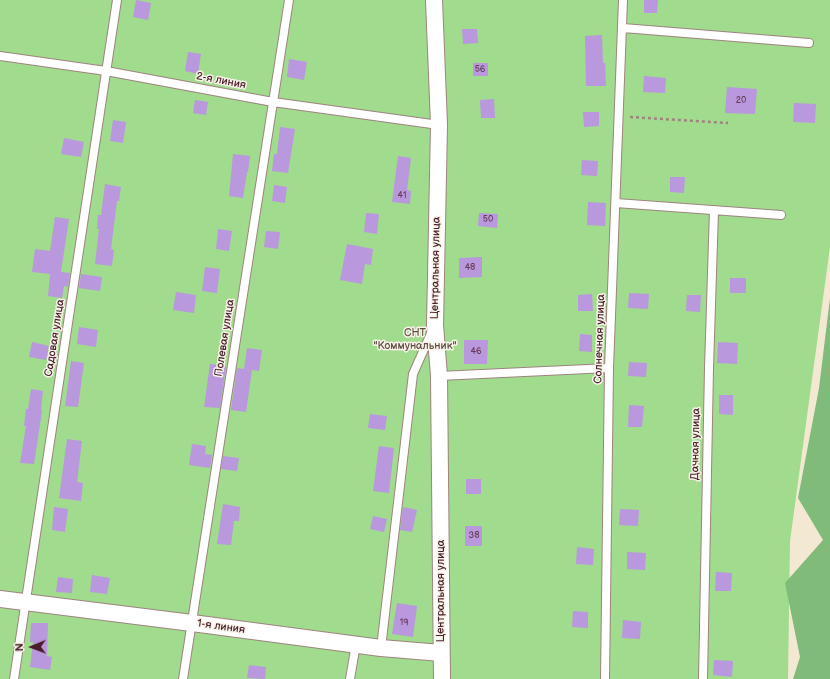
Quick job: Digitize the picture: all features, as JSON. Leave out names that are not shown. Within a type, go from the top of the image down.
[{"type":"street","name":"Центральная улица","points":[[434,0],[439,124],[435,325],[439,376],[442,679]]},
{"type":"street","name":"1-я линия","points":[[0,599],[381,648],[441,653]]},
{"type":"lane","name":"Садовая улица","points":[[14,679],[117,0]]},
{"type":"lane","name":"Полевая улица","points":[[183,679],[289,0]]},
{"type":"lane","name":"Солнечная улица","points":[[604,679],[609,368],[623,0]]},
{"type":"lane","points":[[622,28],[809,43]]},
{"type":"lane","name":"2-я линия","points":[[0,56],[106,71],[273,102],[439,124]]},
{"type":"lane","points":[[616,203],[781,215]]},
{"type":"lane","name":"Дачная улица","points":[[703,679],[709,368],[714,210]]},
{"type":"lane","points":[[381,648],[413,374],[435,325]]},
{"type":"lane","points":[[439,376],[609,368]]},
{"type":"lane","points":[[350,679],[356,644]]},
{"type":"path","points":[[619,116],[728,123]]},
{"type":"green space","name":"СНТ \"Коммунальник\"","points":[[0,0],[830,0],[830,247],[790,541],[788,679],[0,679]]},
{"type":"green space","points":[[830,298],[830,679],[793,679],[800,657],[785,583],[823,540],[798,498],[819,388]]},
{"type":"building","points":[[136,0],[151,3],[148,20],[133,17]]},
{"type":"building","points":[[644,0],[658,0],[657,13],[644,13]]},
{"type":"building","points":[[462,29],[477,29],[478,43],[463,44]]},
{"type":"building","points":[[602,35],[606,86],[586,86],[585,36]]},
{"type":"building","points":[[188,52],[201,54],[198,74],[185,71]]},
{"type":"building","points":[[289,59],[307,62],[304,80],[287,77]]},
{"type":"building","points":[[473,63],[488,63],[488,76],[473,76]]},
{"type":"building","points":[[644,76],[666,78],[665,93],[643,92]]},
{"type":"building","points":[[727,87],[757,89],[755,114],[725,113]]},
{"type":"building","points":[[494,99],[495,118],[481,118],[480,100]]},
{"type":"building","points":[[195,100],[208,102],[206,115],[193,113]]},
{"type":"building","points":[[794,103],[816,104],[815,123],[793,122]]},
{"type":"building","points":[[583,112],[599,112],[599,126],[584,127]]},
{"type":"building","points":[[113,120],[126,122],[123,143],[110,141]]},
{"type":"building","points":[[280,127],[295,129],[288,173],[272,171],[274,154],[277,154]]},
{"type":"building","points":[[64,138],[84,142],[81,157],[61,154]]},
{"type":"building","points":[[233,154],[250,156],[243,198],[229,196]]},
{"type":"building","points":[[398,156],[411,158],[407,190],[411,191],[410,204],[392,202]]},
{"type":"building","points":[[582,160],[598,161],[597,176],[581,175]]},
{"type":"building","points":[[670,177],[685,177],[684,193],[670,192]]},
{"type":"building","points":[[105,184],[121,187],[119,201],[117,201],[111,249],[114,250],[112,266],[95,264],[99,229],[97,229],[98,215],[101,215]]},
{"type":"building","points":[[274,185],[287,187],[285,203],[272,201]]},
{"type":"building","points":[[588,202],[606,203],[605,226],[587,225]]},
{"type":"building","points":[[366,213],[379,214],[377,234],[364,232]]},
{"type":"building","points":[[479,213],[498,214],[497,228],[478,226]]},
{"type":"building","points":[[55,217],[69,219],[61,272],[70,273],[68,287],[64,286],[62,298],[48,296],[50,274],[32,272],[35,249],[50,251]]},
{"type":"building","points":[[218,229],[232,231],[229,251],[216,249]]},
{"type":"building","points":[[266,231],[280,232],[278,249],[264,247]]},
{"type":"building","points":[[347,244],[373,249],[371,265],[365,264],[362,284],[340,280]]},
{"type":"building","points":[[482,257],[482,277],[459,278],[459,258]]},
{"type":"building","points":[[205,267],[220,269],[217,293],[202,291]]},
{"type":"building","points":[[81,274],[102,277],[100,291],[79,288]]},
{"type":"building","points":[[730,278],[746,278],[746,293],[730,293]]},
{"type":"building","points":[[176,292],[196,295],[194,313],[173,310]]},
{"type":"building","points":[[629,293],[649,294],[648,309],[628,308]]},
{"type":"building","points":[[592,294],[593,311],[578,311],[578,295]]},
{"type":"building","points":[[687,295],[701,295],[700,312],[686,311]]},
{"type":"building","points":[[79,327],[98,330],[96,347],[77,344]]},
{"type":"building","points":[[580,334],[592,335],[592,352],[579,351]]},
{"type":"building","points":[[464,340],[488,340],[487,364],[464,364]]},
{"type":"building","points":[[32,342],[49,346],[46,360],[29,357]]},
{"type":"building","points":[[718,342],[738,343],[737,364],[717,363]]},
{"type":"building","points":[[247,348],[262,350],[259,371],[252,370],[246,412],[231,410],[237,368],[244,369]]},
{"type":"building","points":[[71,361],[84,363],[78,407],[65,406]]},
{"type":"building","points":[[629,362],[647,363],[646,377],[628,376]]},
{"type":"building","points":[[210,364],[226,366],[220,408],[204,407]]},
{"type":"building","points":[[31,389],[43,391],[42,411],[34,464],[20,463],[26,426],[24,426],[26,409],[28,409]]},
{"type":"building","points":[[719,395],[733,395],[733,415],[719,414]]},
{"type":"building","points":[[629,405],[644,406],[642,427],[628,427]]},
{"type":"building","points":[[370,414],[387,416],[385,430],[368,428]]},
{"type":"building","points":[[67,439],[82,441],[77,482],[83,483],[81,501],[59,498]]},
{"type":"building","points":[[192,444],[206,446],[205,454],[212,455],[210,468],[189,465]]},
{"type":"building","points":[[379,446],[394,448],[389,493],[373,491]]},
{"type":"building","points":[[223,456],[239,458],[237,471],[221,469]]},
{"type":"building","points":[[466,479],[481,479],[481,494],[466,494]]},
{"type":"building","points":[[223,504],[240,507],[239,521],[234,521],[231,545],[217,544]]},
{"type":"building","points":[[54,507],[68,509],[65,532],[52,530]]},
{"type":"building","points":[[403,507],[417,510],[412,532],[400,530]]},
{"type":"building","points":[[620,509],[639,510],[638,526],[619,525]]},
{"type":"building","points":[[373,516],[387,519],[384,532],[370,529]]},
{"type":"building","points":[[465,526],[482,526],[482,546],[465,546]]},
{"type":"building","points":[[577,547],[594,549],[593,565],[576,564]]},
{"type":"building","points":[[627,552],[646,553],[645,570],[627,569]]},
{"type":"building","points":[[716,572],[732,573],[731,591],[715,591]]},
{"type":"building","points":[[92,575],[110,578],[107,594],[90,592]]},
{"type":"building","points":[[58,577],[73,579],[72,593],[56,592]]},
{"type":"building","points":[[397,603],[417,606],[413,637],[392,634]]},
{"type":"building","points":[[573,611],[588,612],[588,628],[572,627]]},
{"type":"building","points":[[623,620],[641,622],[640,639],[622,638]]},
{"type":"building","points":[[31,623],[48,623],[47,656],[52,657],[50,670],[30,667],[33,642],[30,642]]},
{"type":"building","points":[[714,660],[733,661],[732,677],[713,675]]},
{"type":"building","points":[[249,665],[266,667],[265,679],[247,678]]}]
